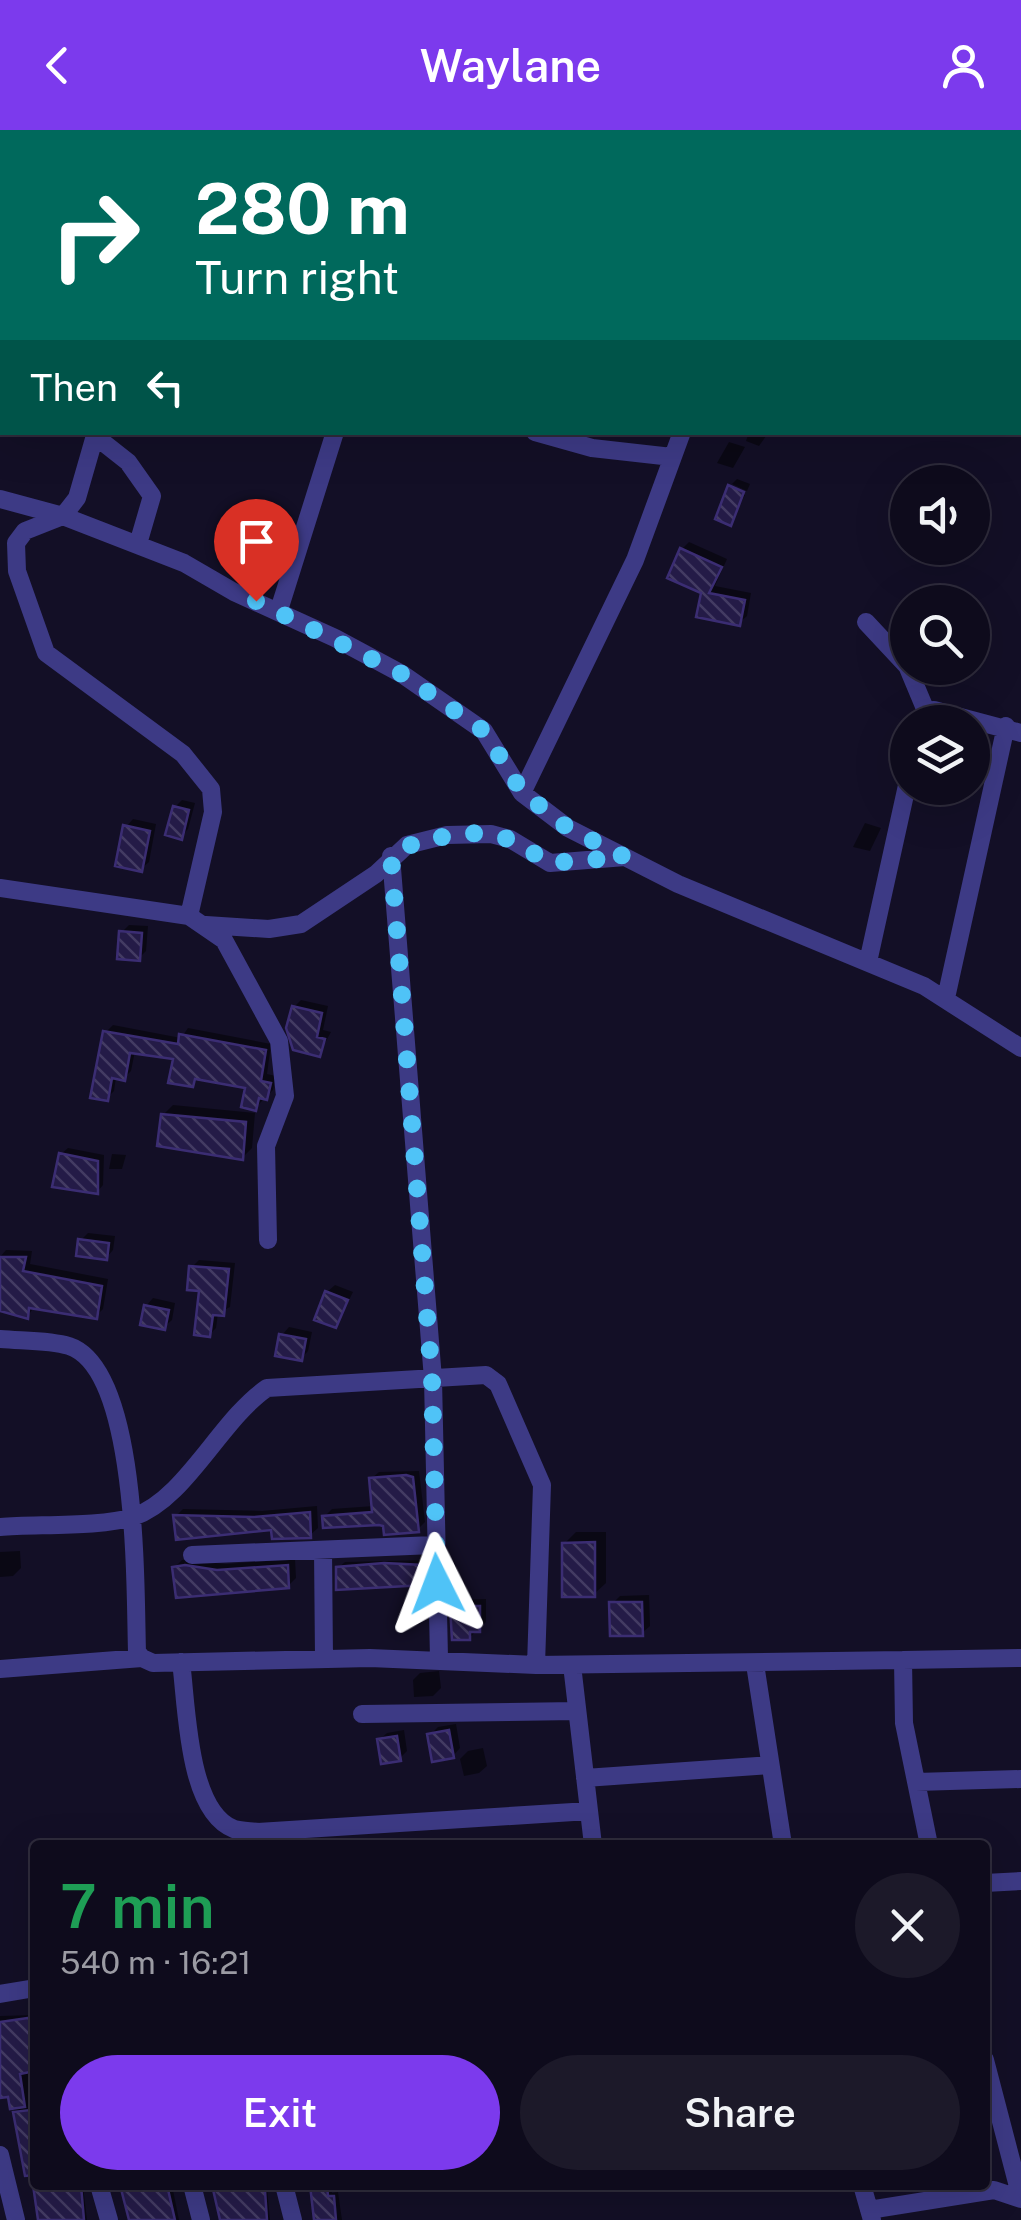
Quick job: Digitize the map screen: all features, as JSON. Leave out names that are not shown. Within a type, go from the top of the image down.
[{"type":"street","points":[[96,435],[80,490],[62,516],[24,532],[16,544],[17,570],[46,653],[182,754],[210,788],[213,812],[197,920]]},
{"type":"street","points":[[97,435],[128,462],[152,496],[138,544]]},
{"type":"street","points":[[278,610],[334,435]]},
{"type":"street","points":[[546,435],[592,448],[672,457]]},
{"type":"street","points":[[522,792],[635,560],[681,435]]},
{"type":"street","points":[[0,499],[62,516],[138,544],[402,674],[484,731],[522,792],[568,828],[678,884],[946,998],[1000,1039],[1021,1048]]},
{"type":"street","points":[[866,622],[890,648]]},
{"type":"street","points":[[946,998],[1013,730]]},
{"type":"street","points":[[868,962],[903,805]]},
{"type":"street","points":[[0,888],[269,928],[302,924],[376,874],[391,856],[420,840],[472,833],[510,839],[550,863],[625,857]]},
{"type":"street","points":[[391,856],[432,1379],[439,1658]]},
{"type":"street","points":[[197,920],[236,957],[279,1041],[285,1096],[266,1146],[268,1240]]},
{"type":"street","points":[[0,1339],[72,1346],[101,1373],[117,1408],[132,1517],[137,1652],[142,1658]]},
{"type":"street","points":[[0,1526],[132,1517],[174,1488],[242,1407],[267,1388],[478,1374],[498,1384],[542,1486],[536,1665]]},
{"type":"street","points":[[192,1555],[434,1545]]},
{"type":"street","points":[[323,1550],[324,1658]]},
{"type":"street","points":[[0,1669],[142,1658],[181,1662],[439,1658],[536,1665],[988,1662],[1021,1658]]},
{"type":"street","points":[[903,1660],[904,1723],[929,1840]]},
{"type":"street","points":[[181,1662],[198,1788],[212,1810],[232,1828],[258,1832],[589,1811]]},
{"type":"street","points":[[572,1664],[593,1840]]},
{"type":"street","points":[[755,1664],[782,1840]]},
{"type":"street","points":[[362,1714],[577,1711]]},
{"type":"street","points":[[585,1778],[770,1765]]},
{"type":"street","points":[[916,1782],[1021,1779]]},
{"type":"street","points":[[990,1882],[1021,1881]]},
{"type":"street","points":[[0,1994],[30,1989]]},
{"type":"street","points":[[990,2079],[1021,2198]]},
{"type":"street","points":[[0,2155],[16,2220]]},
{"type":"street","points":[[100,2190],[108,2220]]},
{"type":"street","points":[[193,2190],[201,2220]]},
{"type":"street","points":[[285,2190],[293,2220]]},
{"type":"street","points":[[864,2190],[871,2215],[994,2190],[1021,2198]]},
{"type":"building","points":[[728,485],[744,492],[731,526],[715,519]]},
{"type":"building","points":[[680,548],[722,567],[709,593],[745,600],[740,626],[696,617],[701,593],[667,578]]},
{"type":"building","points":[[173,806],[189,810],[182,840],[165,835]]},
{"type":"building","points":[[123,825],[150,831],[142,872],[115,866]]},
{"type":"building","points":[[119,931],[142,933],[140,961],[117,959]]},
{"type":"building","points":[[292,1006],[322,1013],[317,1037],[325,1039],[320,1057],[293,1050],[286,1028]]},
{"type":"building","points":[[103,1031],[178,1044],[179,1034],[266,1050],[261,1081],[271,1083],[267,1100],[259,1098],[256,1111],[241,1107],[245,1088],[195,1079],[193,1087],[168,1083],[173,1059],[130,1053],[125,1081],[112,1078],[108,1101],[90,1098]]},
{"type":"building","points":[[161,1114],[246,1122],[243,1160],[157,1146]]},
{"type":"building","points":[[59,1153],[98,1161],[98,1194],[52,1187]]},
{"type":"building","points":[[78,1239],[109,1243],[107,1260],[76,1256]]},
{"type":"building","points":[[0,1257],[26,1257],[23,1271],[102,1286],[97,1319],[29,1308],[28,1319],[0,1311]]},
{"type":"building","points":[[189,1266],[229,1269],[224,1316],[213,1315],[210,1337],[194,1335],[199,1291],[187,1290]]},
{"type":"building","points":[[325,1291],[348,1300],[336,1328],[314,1320]]},
{"type":"building","points":[[144,1305],[169,1310],[165,1330],[140,1325]]},
{"type":"building","points":[[279,1334],[306,1339],[302,1361],[275,1356]]},
{"type":"building","points":[[413,1477],[419,1532],[384,1535],[383,1526],[379,1525],[323,1528],[322,1516],[372,1512],[369,1478]]},
{"type":"building","points":[[310,1512],[311,1538],[272,1539],[271,1530],[176,1540],[173,1515],[253,1517]]},
{"type":"building","points":[[595,1542],[595,1597],[562,1597],[562,1543]]},
{"type":"building","points":[[288,1565],[289,1588],[176,1598],[172,1567],[217,1570]]},
{"type":"building","points":[[424,1565],[425,1585],[336,1590],[336,1567]]},
{"type":"building","points":[[609,1602],[642,1602],[643,1636],[610,1636]]},
{"type":"building","points":[[450,1606],[480,1606],[480,1632],[470,1632],[470,1640],[452,1640]]},
{"type":"building","points":[[449,1730],[454,1758],[432,1762],[427,1734]]},
{"type":"building","points":[[397,1736],[401,1761],[381,1764],[377,1739]]},
{"type":"building","points":[[30,2018],[30,2072],[20,2074],[25,2107],[10,2109],[8,2097],[0,2098],[0,2022]]},
{"type":"building","points":[[30,2110],[30,2176],[25,2176],[13,2112]]},
{"type":"building","points":[[34,2190],[81,2190],[84,2220],[38,2220]]},
{"type":"building","points":[[121,2190],[168,2190],[175,2220],[129,2220]]},
{"type":"building","points":[[213,2190],[265,2190],[267,2220],[220,2220]]},
{"type":"building","points":[[311,2190],[327,2190],[328,2196],[334,2196],[336,2220],[314,2220]]},
{"type":"route","points":[[256,601],[402,674],[484,731],[522,792],[568,828],[625,857],[550,863],[510,839],[472,833],[420,840],[391,856],[432,1379],[437,1584]]}]
